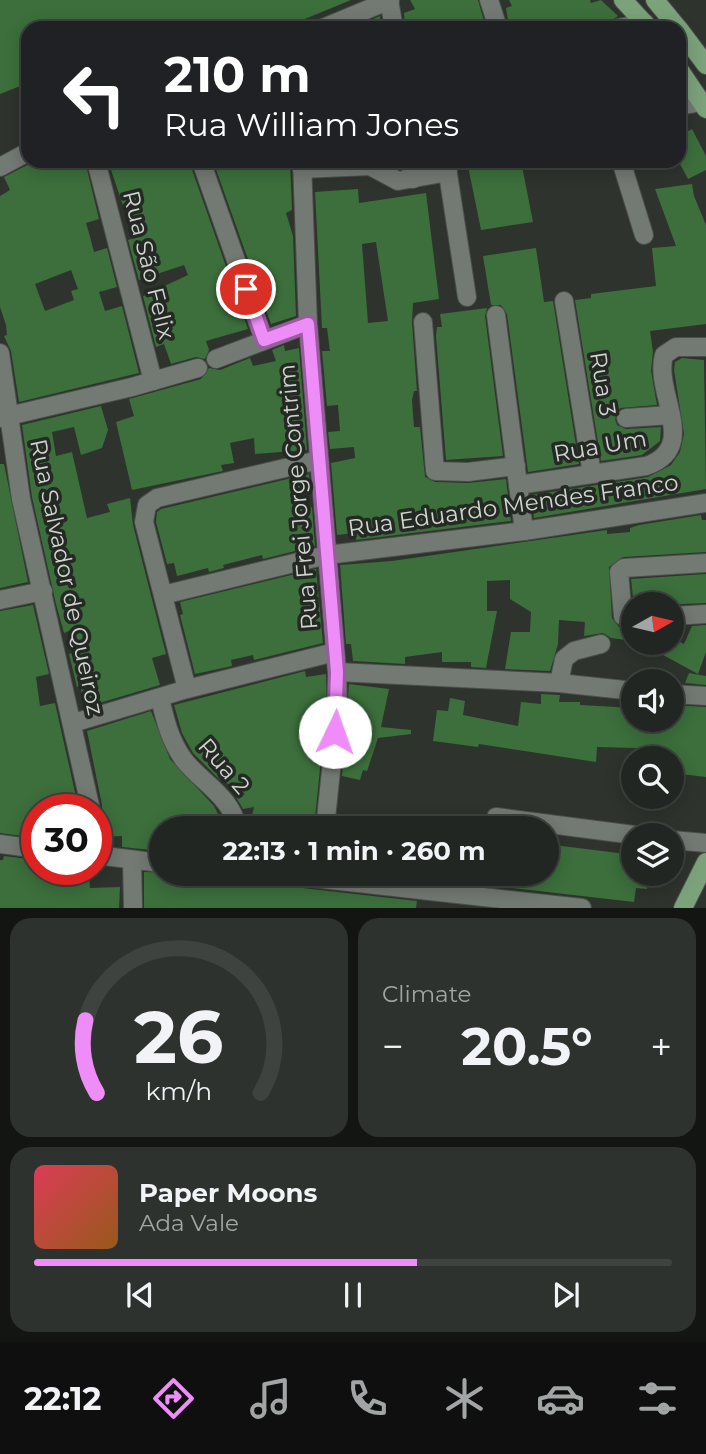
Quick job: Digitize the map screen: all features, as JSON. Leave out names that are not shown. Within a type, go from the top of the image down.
[{"type":"main road","points":[[623,0],[643,21]]},
{"type":"main road","points":[[655,0],[672,21]]},
{"type":"main road","points":[[686,39],[706,65]]},
{"type":"main road","points":[[686,79],[704,105]]},
{"type":"main road","points":[[682,908],[706,862]]},
{"type":"street","points":[[340,21],[390,0],[393,21]]},
{"type":"street","points":[[489,0],[496,21]]},
{"type":"street","points":[[686,106],[704,105]]},
{"type":"street","points":[[0,167],[21,156]]},
{"type":"street","name":"Rua São Felix","points":[[98,168],[153,381]]},
{"type":"street","points":[[203,168],[264,340]]},
{"type":"street","name":"Rua Frei Jorge Contrim","points":[[302,168],[308,324],[337,672],[337,713],[326,816]]},
{"type":"street","points":[[374,168],[398,181],[413,179],[444,168]]},
{"type":"street","points":[[411,168],[413,179]]},
{"type":"street","points":[[447,168],[467,296]]},
{"type":"street","points":[[623,168],[644,235]]},
{"type":"street","name":"Rua 3","points":[[564,301],[592,474]]},
{"type":"street","points":[[496,315],[524,531]]},
{"type":"street","points":[[423,322],[435,471],[468,472],[516,466]]},
{"type":"street","points":[[216,359],[308,324]]},
{"type":"street","name":"Rua Um","points":[[518,485],[646,466],[665,458],[672,447],[671,415],[662,368],[664,355],[676,347],[706,347]]},
{"type":"street","name":"Rua Salvador de Queiroz","points":[[0,353],[4,417],[88,794]]},
{"type":"street","points":[[4,417],[198,368]]},
{"type":"street","points":[[626,418],[671,415]]},
{"type":"street","points":[[187,689],[144,522],[147,505],[157,498],[319,460]]},
{"type":"street","name":"Rua Eduardo Mendes Franco","points":[[163,596],[327,555],[524,531],[706,503]]},
{"type":"street","points":[[621,594],[619,572],[624,568],[706,563]]},
{"type":"street","points":[[0,600],[43,591]]},
{"type":"street","points":[[684,615],[706,614]]},
{"type":"street","points":[[559,683],[564,659],[574,651],[601,644]]},
{"type":"street","points":[[73,723],[187,689],[335,652]]},
{"type":"street","points":[[337,672],[559,683],[621,690]]},
{"type":"street","points":[[684,695],[706,696]]},
{"type":"street","name":"Rua 2","points":[[160,698],[171,738],[181,757],[230,807],[233,816]]},
{"type":"street","points":[[559,825],[621,833]]},
{"type":"street","points":[[684,841],[706,843]]},
{"type":"street","points":[[0,844],[21,847]]},
{"type":"street","points":[[112,854],[149,862]]},
{"type":"street","points":[[132,860],[133,908]]},
{"type":"street","points":[[401,886],[582,908]]},
{"type":"building","points":[[0,0],[351,0],[300,21],[21,21],[21,86],[0,94]]},
{"type":"building","points":[[410,0],[478,0],[484,21],[405,21],[404,13],[415,9]]},
{"type":"building","points":[[509,0],[590,0],[591,3],[601,0],[618,16],[610,21],[508,21],[506,8],[512,6]]},
{"type":"building","points":[[692,129],[706,156],[706,170],[688,179],[682,168],[686,168],[686,132]]},
{"type":"building","points":[[21,168],[87,168],[99,219],[86,223],[94,252],[107,248],[117,287],[99,292],[105,311],[122,306],[139,373],[19,402],[11,351],[4,336],[7,335],[6,325],[0,307],[0,196],[10,190],[4,177]],"holes":[[[71,270],[78,289],[71,291],[74,300],[45,311],[35,284]]]},
{"type":"building","points":[[110,168],[191,168],[248,329],[206,341],[209,350],[205,359],[196,357],[171,364],[164,344],[156,347],[143,296],[188,275],[184,265],[139,280],[128,240],[134,238]]},
{"type":"building","points":[[215,168],[290,168],[292,210],[286,213],[293,236],[296,316],[271,324]]},
{"type":"building","points":[[468,168],[522,168],[533,222],[481,230]]},
{"type":"building","points":[[692,184],[706,225],[706,324],[650,331],[653,352],[651,371],[657,405],[620,408],[615,419],[617,425],[626,429],[661,427],[660,441],[642,455],[601,461],[575,300],[591,298],[591,294],[656,286],[652,248],[676,246],[655,189]]},
{"type":"building","points":[[358,189],[359,203],[426,193],[439,299],[413,303],[412,323],[417,391],[414,391],[412,400],[414,427],[420,427],[425,477],[435,482],[468,483],[506,479],[511,521],[356,540],[355,533],[337,535],[331,463],[355,458],[354,447],[330,449],[328,432],[340,431],[338,405],[327,406],[322,351],[330,351],[327,328],[322,328],[315,192]],"holes":[[[376,242],[388,321],[368,323],[362,244]]]},
{"type":"building","points":[[536,248],[544,302],[553,301],[579,464],[528,472],[507,314],[501,305],[491,305],[483,256]]},
{"type":"building","points":[[487,308],[485,316],[503,456],[446,460],[436,336],[437,327],[442,327],[440,314]]},
{"type":"building","points":[[284,345],[285,351],[299,348],[307,450],[255,454],[254,438],[230,443],[234,463],[221,465],[223,471],[132,490],[116,422],[134,416],[129,399],[201,379],[209,368],[220,370],[250,358],[253,366],[276,361],[272,350]]},
{"type":"building","points":[[682,358],[704,360],[706,489],[534,518],[531,495],[648,477],[671,465],[680,452],[684,434],[674,370],[675,362]]},
{"type":"building","points":[[101,406],[108,430],[102,448],[81,455],[74,427],[52,432],[56,456],[72,452],[87,518],[110,512],[107,504],[130,498],[133,525],[166,654],[152,658],[160,685],[86,707],[80,686],[77,687],[69,654],[75,652],[69,631],[64,633],[56,604],[32,497],[22,425]]},
{"type":"building","points":[[0,464],[4,464],[28,582],[0,588]]},
{"type":"building","points":[[309,474],[310,484],[302,485],[306,509],[312,507],[315,546],[263,559],[262,555],[223,565],[224,568],[209,572],[208,568],[177,576],[174,563],[167,564],[156,522],[157,512],[161,509]]},
{"type":"building","points":[[701,515],[702,520],[706,520],[706,552],[623,557],[609,567],[612,618],[621,627],[621,639],[603,633],[584,636],[585,622],[559,620],[558,644],[550,671],[505,669],[511,632],[530,632],[531,612],[510,599],[510,580],[487,581],[487,611],[497,611],[486,668],[471,667],[471,662],[442,662],[442,652],[405,657],[405,664],[353,661],[351,644],[346,644],[340,565],[392,561],[607,530],[607,534],[630,532],[630,528]]},
{"type":"building","points":[[316,569],[323,643],[254,660],[253,655],[231,660],[232,666],[195,674],[180,615],[183,614],[180,602]]},
{"type":"building","points":[[706,574],[706,603],[684,604],[684,592],[632,592],[631,579]]},
{"type":"building","points":[[33,605],[49,674],[36,677],[40,706],[55,703],[75,794],[21,794],[21,836],[0,833],[0,611]]},
{"type":"building","points":[[706,625],[706,652],[698,674],[663,655],[684,655],[684,644],[692,626]]},
{"type":"building","points":[[305,671],[306,677],[326,674],[327,704],[325,723],[321,724],[323,739],[315,816],[252,816],[254,807],[243,809],[236,797],[245,794],[236,788],[235,783],[228,784],[218,778],[193,753],[182,733],[174,705]]},
{"type":"building","points":[[689,673],[706,676],[706,685],[685,683]]},
{"type":"building","points":[[349,684],[389,689],[381,727],[411,730],[411,734],[378,738],[367,771],[363,770],[360,780],[342,776]]},
{"type":"building","points":[[541,694],[560,695],[559,702],[621,707],[621,732],[684,732],[684,706],[706,707],[706,777],[684,774],[684,746],[597,747],[596,762],[479,744],[478,747],[433,741],[437,710],[448,711],[450,698],[465,701],[463,715],[518,726],[521,702],[541,704]]},
{"type":"building","points":[[151,711],[170,759],[214,806],[219,816],[149,816],[149,850],[122,847],[122,836],[112,836],[112,794],[100,794],[87,731]]},
{"type":"building","points":[[559,846],[621,853],[621,886],[647,886],[647,889],[636,888],[634,902],[495,886],[559,886]]},
{"type":"building","points":[[4,856],[21,858],[21,885],[120,887],[119,908],[0,908],[0,860],[3,860]]},
{"type":"building","points":[[144,872],[149,872],[149,886],[285,886],[417,901],[416,908],[144,908]]},
{"type":"route","points":[[246,289],[264,340],[308,324],[337,672],[335,732]]}]
